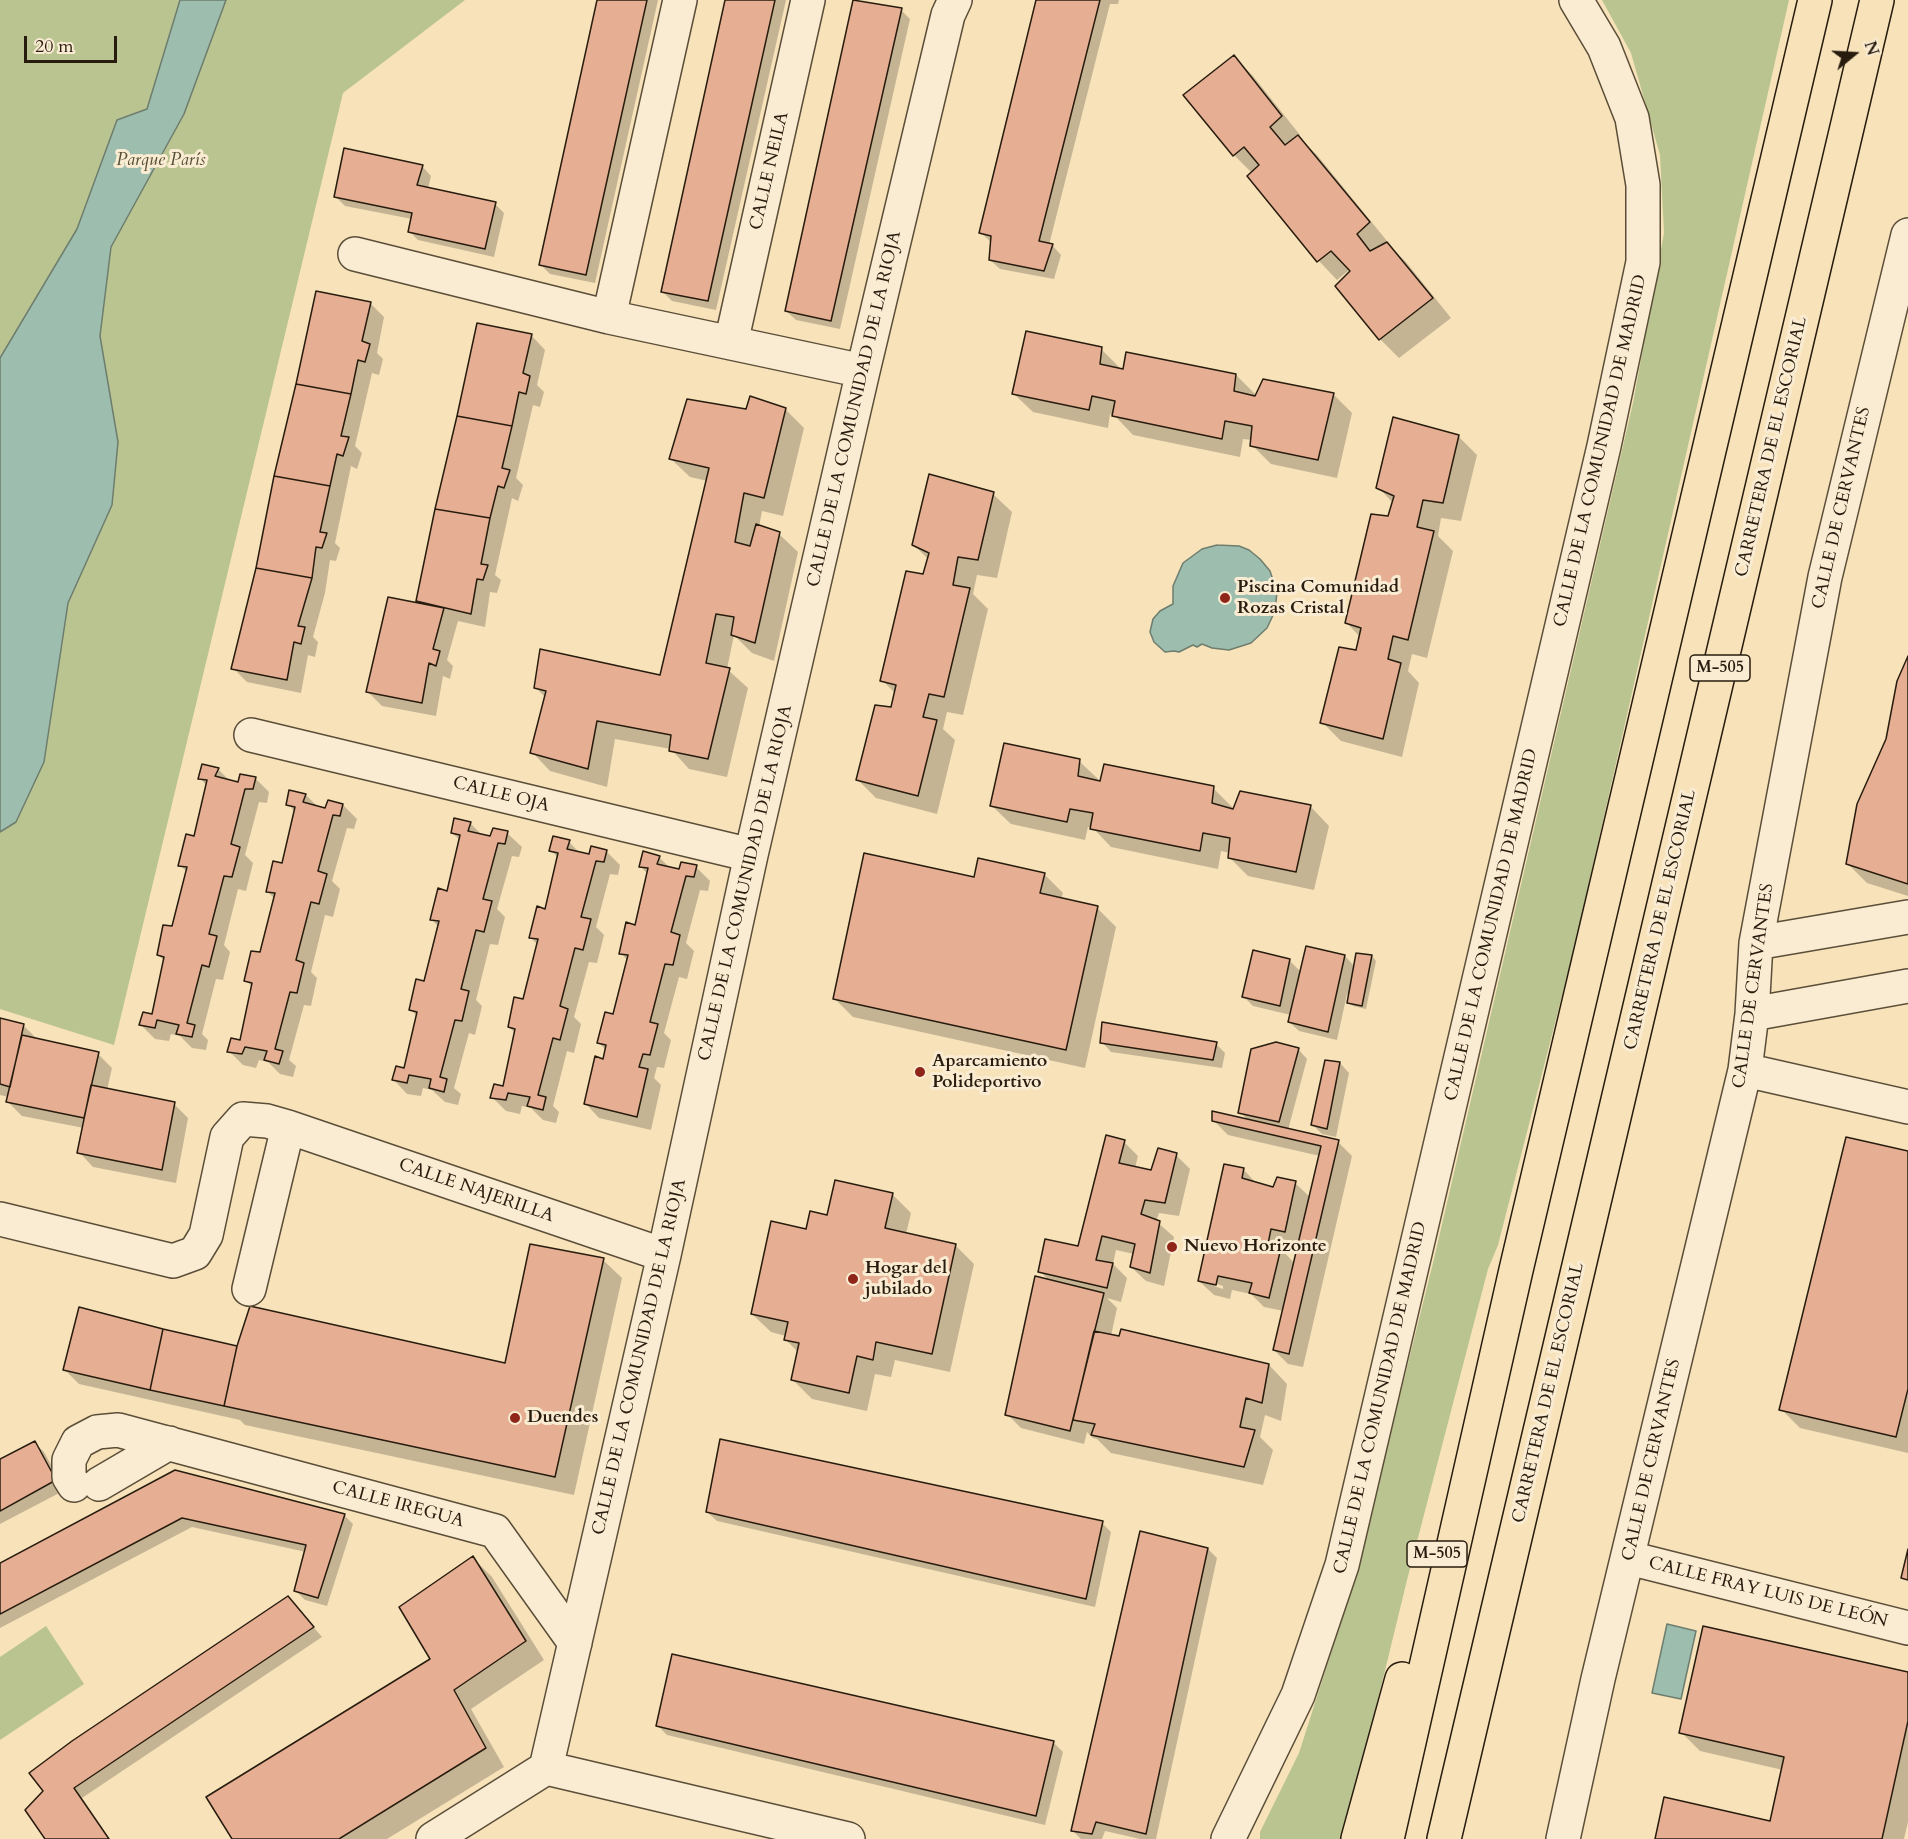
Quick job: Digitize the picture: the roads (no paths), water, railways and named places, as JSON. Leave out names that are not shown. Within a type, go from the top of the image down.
[{"type":"highway","name":"M-505","points":[[1387,1839],[1516,1270],[1815,0]]},
{"type":"highway","name":"CARRETERA DE EL ESCORIAL","points":[[1444,1839],[1877,0]]},
{"type":"highway","name":"M-505","points":[[1358,1839],[1516,1270]]},
{"type":"street","points":[[609,317],[680,0]]},
{"type":"street","name":"CALLE NEILA","points":[[731,343],[808,0]]},
{"type":"street","name":"CALLE DE LA COMUNIDAD DE LA RIOJA","points":[[546,1768],[664,1255],[751,855],[863,371],[948,15],[956,0]]},
{"type":"street","name":"CALLE DE LA COMUNIDAD DE MADRID","points":[[1228,1839],[1298,1695],[1342,1566],[1604,446],[1643,262],[1642,185],[1632,118],[1604,47],[1576,0]]},
{"type":"street","name":"CALLE DE CERVANTES","points":[[1563,1839],[1598,1679],[1745,1070],[1752,1014],[1756,943],[1825,577],[1908,235]]},
{"type":"street","points":[[354,254],[609,317],[863,371]]},
{"type":"street","name":"CALLE OJA","points":[[251,735],[751,855]]},
{"type":"street","points":[[1756,943],[1908,917]]},
{"type":"street","points":[[1752,1014],[1908,986]]},
{"type":"street","points":[[1745,1070],[1908,1107]]},
{"type":"street","name":"CALLE NAJERILLA","points":[[0,1220],[172,1261],[195,1253],[206,1235],[227,1137],[243,1119],[267,1121],[288,1127],[664,1255]]},
{"type":"street","points":[[249,1289],[288,1127]]},
{"type":"street","name":"CALLE IREGUA","points":[[169,1443],[87,1484],[69,1477],[69,1460],[78,1442],[97,1432],[118,1430],[169,1443],[495,1531],[575,1643]]},
{"type":"street","name":"CALLE FRAY LUIS DE LEÓN","points":[[1629,1558],[1908,1628]]},
{"type":"street","points":[[433,1839],[546,1768],[848,1839]]},
{"type":"place","name":"Piscina Comunidad Rozas Cristal","points":[[1225,598]]},
{"type":"place","name":"Aparcamiento Polideportivo","points":[[920,1072]]},
{"type":"place","name":"Nuevo Horizonte","points":[[1172,1247]]},
{"type":"place","name":"Hogar del jubilado","points":[[853,1279]]},
{"type":"place","name":"Duendes","points":[[515,1418]]},
{"type":"park label","name":"Parque París","points":[[161,161]]}]
